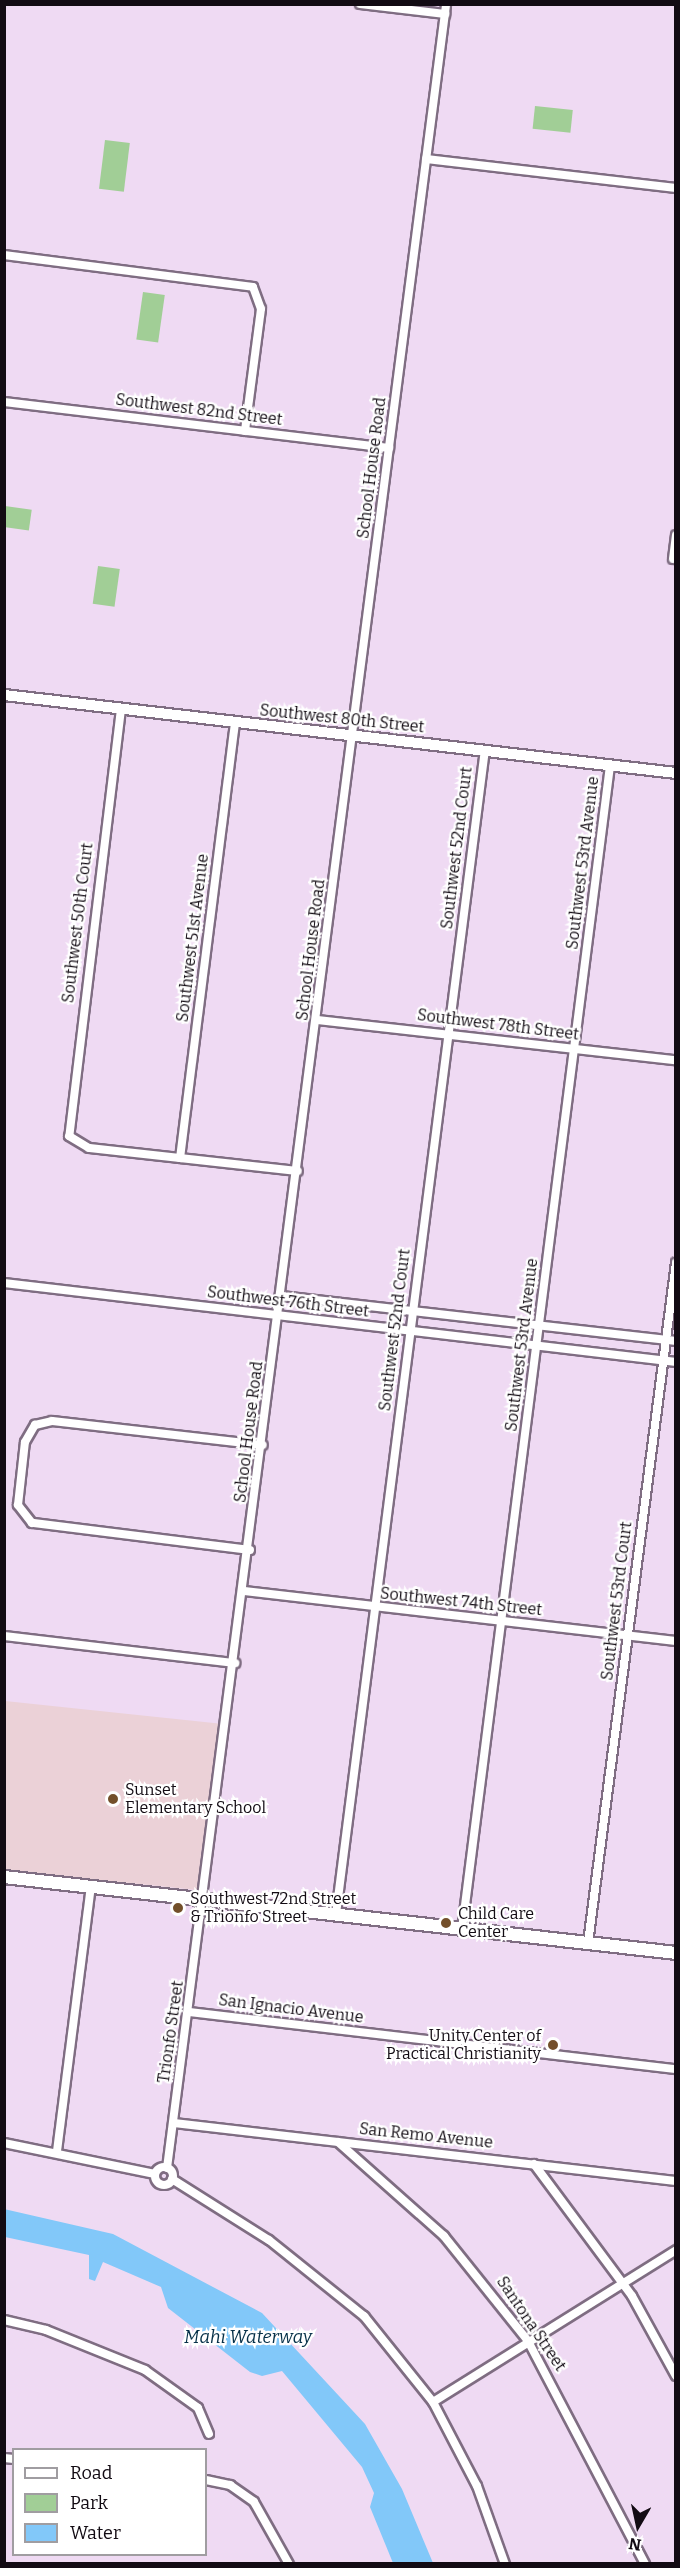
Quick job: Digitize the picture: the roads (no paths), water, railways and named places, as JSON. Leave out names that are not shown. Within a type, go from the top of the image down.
[{"type":"main road","points":[[4,1876],[675,1953]]},
{"type":"street","points":[[360,4],[445,14]]},
{"type":"street","name":"School House Road","points":[[204,1899],[446,4]]},
{"type":"street","points":[[426,159],[675,188]]},
{"type":"street","points":[[4,255],[243,284],[258,292],[261,309],[245,431]]},
{"type":"street","name":"Southwest 82nd Street","points":[[4,402],[389,448]]},
{"type":"street","points":[[673,559],[675,535]]},
{"type":"street","name":"Southwest 80th Street","points":[[4,696],[675,773]]},
{"type":"street","name":"Southwest 50th Court","points":[[121,709],[83,996],[71,1140],[89,1148],[180,1158]]},
{"type":"street","name":"Southwest 51st Avenue","points":[[180,1158],[235,722]]},
{"type":"street","name":"Southwest 52nd Court","points":[[336,1914],[484,750]]},
{"type":"street","name":"Southwest 53rd Avenue","points":[[462,1929],[610,765]]},
{"type":"street","name":"Southwest 78th Street","points":[[317,1020],[675,1060]]},
{"type":"street","points":[[180,1158],[298,1171]]},
{"type":"street","name":"Southwest 53rd Court","points":[[588,1943],[675,1263]]},
{"type":"street","name":"Southwest 76th Street","points":[[4,1283],[675,1362]]},
{"type":"street","name":"Southwest 76th Street","points":[[282,1296],[675,1341]]},
{"type":"street","points":[[250,1550],[27,1520],[18,1505],[25,1442],[35,1425],[59,1422],[263,1445]]},
{"type":"street","name":"Southwest 74th Street","points":[[244,1592],[675,1641]]},
{"type":"street","points":[[4,1636],[235,1663]]},
{"type":"street","points":[[57,2151],[91,1886]]},
{"type":"street","name":"Trionfo Street","points":[[167,2168],[204,1899]]},
{"type":"street","name":"San Ignacio Avenue","points":[[189,2012],[675,2069]]},
{"type":"street","name":"San Remo Avenue","points":[[174,2123],[675,2181]]},
{"type":"street","name":"Santona Street","points":[[338,2142],[444,2236],[528,2341],[645,2564]]},
{"type":"street","points":[[4,2143],[57,2151],[155,2174],[167,2168],[171,2179],[269,2240],[344,2297],[433,2402],[477,2486],[505,2564]]},
{"type":"street","points":[[534,2164],[623,2283],[675,2376]]},
{"type":"street","points":[[155,2174],[161,2184],[171,2179]]},
{"type":"street","points":[[433,2402],[675,2250]]},
{"type":"street","points":[[4,2320],[46,2330],[145,2370],[191,2401],[209,2434]]},
{"type":"street","points":[[207,2480],[230,2485],[259,2507],[289,2564]]},
{"type":"water","name":"Mahi Waterway","points":[[4,2209],[113,2234],[262,2313],[365,2424],[402,2489],[433,2563],[393,2563],[370,2507],[374,2493],[362,2467],[282,2371],[262,2376],[250,2372],[168,2308],[161,2287],[103,2262],[95,2281],[89,2279],[89,2255],[5,2237]]},
{"type":"place","name":"Sunset Elementary School","points":[[113,1799]]},
{"type":"place","name":"Southwest 72nd Street & Trionfo Street","points":[[178,1908]]},
{"type":"place","name":"Child Care Center","points":[[446,1923]]},
{"type":"place","name":"Unity Center of Practical Christianity","points":[[553,2045]]}]
